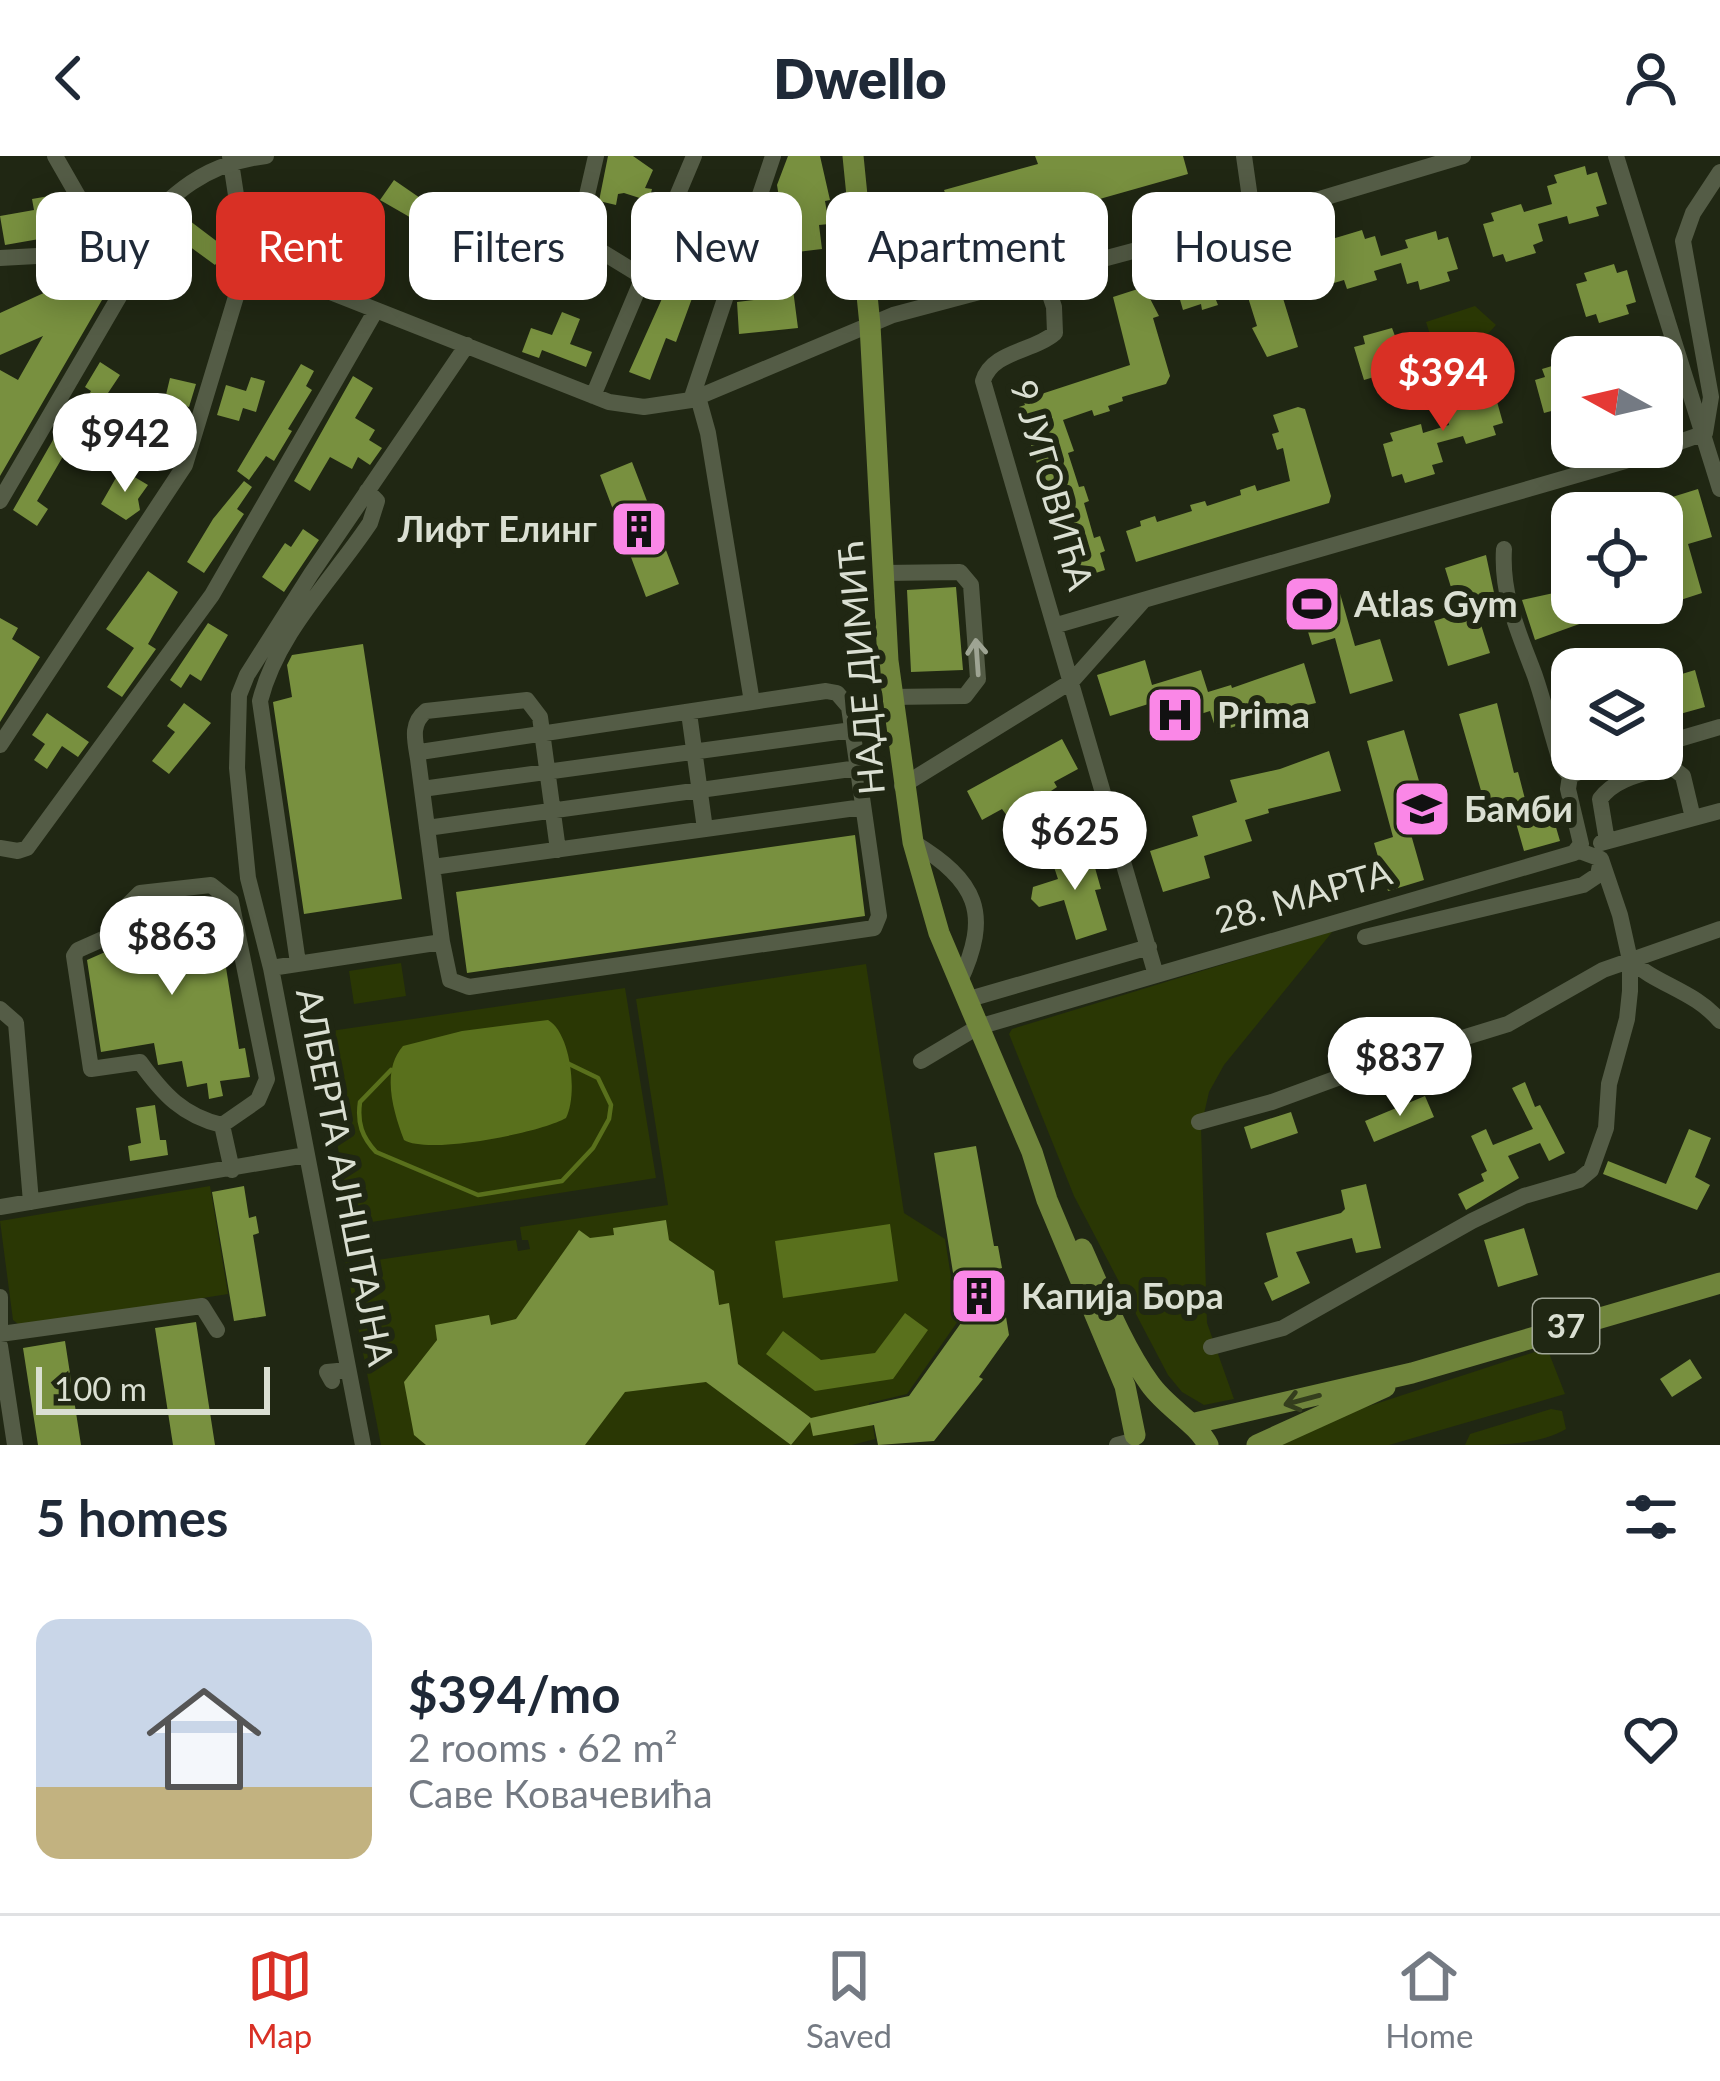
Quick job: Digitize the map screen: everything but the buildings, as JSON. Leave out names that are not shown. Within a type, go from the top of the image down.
[{"type":"main road","name":"НАДЕ ДИМИЋ","points":[[853,156],[870,326],[892,697],[902,786],[930,909],[1032,1152]]},
{"type":"main road","name":"37","points":[[1032,1152],[1136,1362],[1160,1398],[1208,1445]]},
{"type":"main road","name":"37","points":[[1032,1152],[1046,1200],[1125,1386],[1129,1442]]},
{"type":"main road","name":"37","points":[[1129,1442],[1153,1420],[1186,1421],[1412,1373],[1720,1282]]},
{"type":"main road","name":"37","points":[[1257,1445],[1412,1373]]},
{"type":"street","points":[[55,156],[77,192]]},
{"type":"street","points":[[179,192],[230,158],[266,156]]},
{"type":"street","points":[[596,156],[578,234],[631,270]]},
{"type":"street","points":[[679,192],[694,156]]},
{"type":"street","points":[[752,702],[708,433],[694,398],[773,156]]},
{"type":"street","points":[[1244,156],[1249,192]]},
{"type":"street","points":[[1335,194],[1463,156]]},
{"type":"street","points":[[1616,156],[1712,432]]},
{"type":"street","points":[[230,158],[236,192]]},
{"type":"street","points":[[1720,172],[1693,213],[1683,241],[1711,397],[1720,488]]},
{"type":"street","points":[[0,258],[36,256]]},
{"type":"street","points":[[0,501],[120,300]]},
{"type":"street","points":[[0,746],[185,465],[235,300]]},
{"type":"street","points":[[352,300],[593,396],[644,407],[694,398],[893,315],[953,300]]},
{"type":"street","points":[[593,396],[633,300]]},
{"type":"street","name":"9 ЈУГОВИЋА","points":[[1052,300],[1055,333],[1041,345],[1002,358],[987,370],[983,381],[1156,975]]},
{"type":"street","points":[[0,848],[28,848],[161,669],[261,513],[376,310]]},
{"type":"street","name":"АЛБЕРТА АЈНШТАЈНА","points":[[363,1445],[271,968],[248,878],[237,768],[239,695],[268,641],[467,345]]},
{"type":"street","points":[[1057,625],[1712,432]]},
{"type":"street","points":[[298,963],[260,701],[282,645],[370,523],[377,500],[367,491]]},
{"type":"street","points":[[1504,549],[1505,582],[1519,643],[1551,730]]},
{"type":"street","points":[[884,573],[960,572],[971,585],[978,679],[965,696],[892,697]]},
{"type":"street","points":[[902,786],[1072,681],[1144,600]]},
{"type":"street","points":[[418,759],[427,749],[542,734],[752,702],[837,693],[849,707],[879,916],[874,928],[469,987],[450,980],[442,942],[414,731],[417,718],[426,711],[527,700],[540,717],[542,734],[557,850]]},
{"type":"street","points":[[689,712],[705,829]]},
{"type":"street","points":[[1683,738],[1720,727]]},
{"type":"street","points":[[422,789],[852,730]]},
{"type":"street","points":[[1211,1347],[1283,1328],[1472,1221],[1524,1196],[1579,1180],[1591,1170],[1601,1149],[1609,1084],[1628,1019],[1630,960],[1604,850],[1600,799],[1614,783],[1670,766],[1682,776],[1693,818]]},
{"type":"street","points":[[427,828],[858,768]]},
{"type":"street","points":[[1569,780],[1581,844],[1577,850]]},
{"type":"street","points":[[433,867],[863,807]]},
{"type":"street","name":"28. МАРТА","points":[[921,1061],[978,1028],[1577,850],[1604,850],[1720,811]]},
{"type":"street","points":[[913,842],[954,871],[971,897],[978,924],[963,991],[1149,947]]},
{"type":"street","points":[[1366,938],[1583,886],[1598,875],[1604,850]]},
{"type":"street","points":[[212,885],[231,901],[267,1087],[258,1100],[222,1125],[183,1110],[162,1092],[140,1062],[92,1069],[74,956],[123,930],[126,907],[140,893],[212,885]]},
{"type":"street","points":[[1198,1122],[1508,1024],[1574,985],[1720,929]]},
{"type":"street","points":[[271,968],[442,942]]},
{"type":"street","points":[[1630,960],[1644,973],[1702,1003],[1720,1021]]},
{"type":"street","points":[[0,1009],[16,1023],[31,1202]]},
{"type":"street","points":[[222,1125],[232,1170]]},
{"type":"street","points":[[0,1207],[307,1155]]},
{"type":"street","points":[[0,1298],[0,1340],[15,1445]]},
{"type":"street","points":[[0,1340],[202,1306],[217,1330]]},
{"type":"street","points":[[332,1382],[327,1372],[348,1370]]},
{"type":"shaded area","points":[[1475,306],[1496,325],[1462,362],[1449,349],[1436,353],[1426,322]]},
{"type":"shaded area","points":[[1333,931],[1224,1065],[1209,1092],[1201,1127],[1207,1323],[1234,1399],[1204,1405],[1182,1392],[1168,1375],[1074,1196],[1009,1034],[1012,1029]]},
{"type":"shaded area","points":[[401,963],[406,996],[354,1004],[349,971]]},
{"type":"shaded area","points":[[866,964],[904,1213],[945,1239],[958,1321],[907,1394],[869,1403],[875,1439],[852,1445],[381,1445],[344,1255],[375,1250],[377,1260],[516,1240],[518,1251],[530,1249],[520,1227],[668,1205],[636,999]]},
{"type":"shaded area","points":[[625,988],[656,1178],[352,1225],[317,1033]]},
{"type":"shaded area","points":[[548,1020],[562,1038],[570,1065],[566,1118],[484,1140],[436,1145],[404,1140],[391,1079],[403,1046],[462,1031]]},
{"type":"shaded area","points":[[210,1186],[228,1294],[64,1320],[18,1324],[13,1320],[0,1221]]},
{"type":"shaded area","points":[[890,1224],[898,1281],[783,1298],[775,1241]]},
{"type":"shaded area","points":[[905,1313],[928,1330],[893,1379],[815,1391],[766,1354],[783,1331],[821,1360],[875,1353]]},
{"type":"shaded area","points":[[1547,1348],[1565,1394],[1389,1445],[1282,1445],[1357,1410]]},
{"type":"shaded area","points":[[1551,1409],[1562,1411],[1566,1429],[1531,1441],[1465,1445],[1470,1434]]},
{"type":"waterway","points":[[391,1070],[360,1102],[360,1123],[367,1141],[376,1152],[478,1195],[562,1181],[593,1148],[611,1105],[598,1078],[567,1063]]},
{"type":"place","name":"Лифт Елинг","points":[[639,529]]},
{"type":"place","name":"Atlas Gym","points":[[1312,604]]},
{"type":"place","name":"Prima","points":[[1175,715]]},
{"type":"place","name":"Бамби","points":[[1422,809]]},
{"type":"place","name":"Капија Бора","points":[[979,1296]]}]
